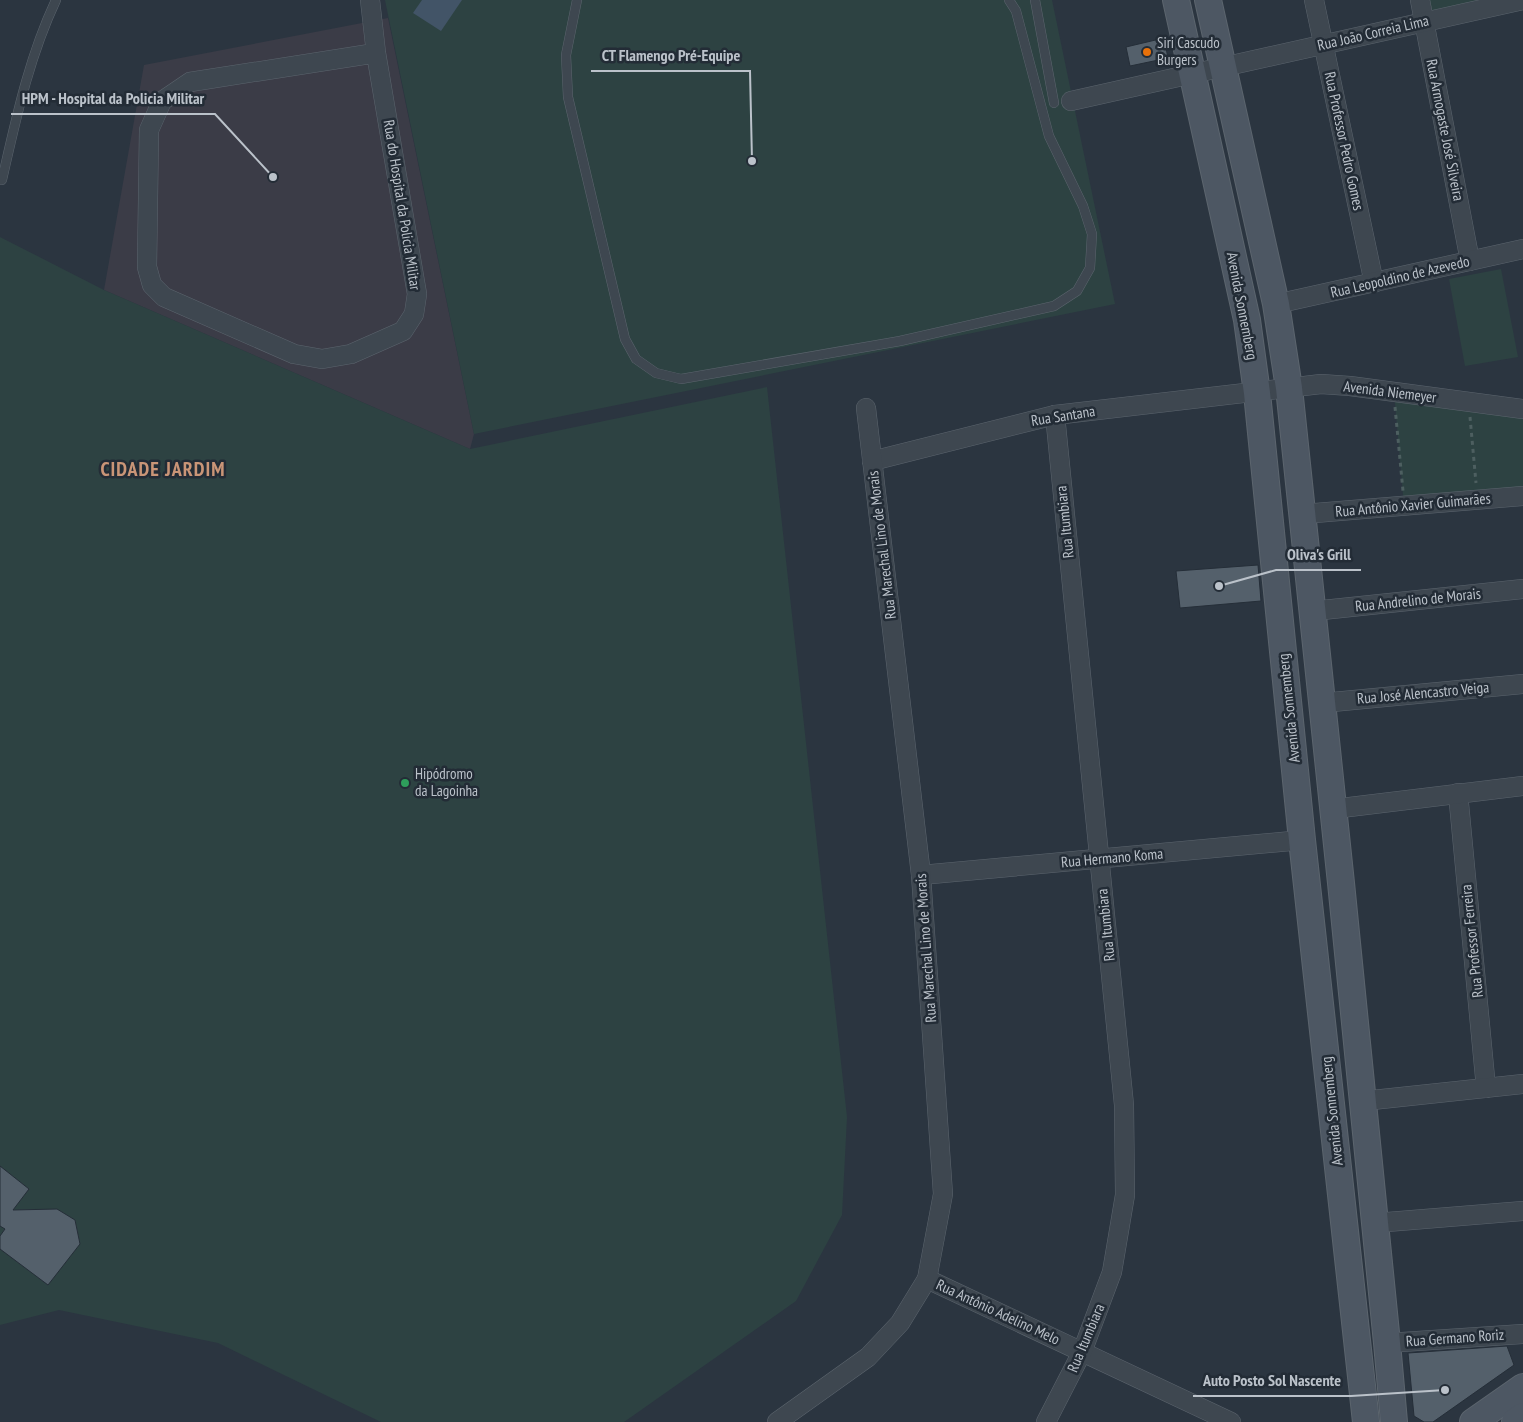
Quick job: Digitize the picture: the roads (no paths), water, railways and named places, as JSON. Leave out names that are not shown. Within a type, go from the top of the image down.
[{"type":"street","name":"Rua do Hospital da Policia Militar","points":[[370,0],[376,53],[418,294],[414,314],[403,332],[351,354],[322,359],[294,354],[164,297],[152,285],[147,267],[149,130],[162,102],[190,82],[376,53]]},
{"type":"street","name":"Avenida Sonnemberg","points":[[1176,0],[1247,320],[1257,393],[1302,840],[1366,1422]]},
{"type":"street","points":[[1208,0],[1276,304],[1289,388],[1388,1343],[1394,1422]]},
{"type":"street","name":"Rua Professor Pedro Gomes","points":[[1314,0],[1374,282]]},
{"type":"street","name":"Rua Armogaste José Silveira","points":[[1420,0],[1470,261]]},
{"type":"street","points":[[1522,0],[1523,6]]},
{"type":"street","name":"Rua João Correia Lima","points":[[1192,74],[1522,0]]},
{"type":"street","points":[[1063,102],[1192,74]]},
{"type":"street","name":"Rua Leopoldino de Azevedo","points":[[1276,304],[1523,248]]},
{"type":"street","name":"Avenida Niemeyer","points":[[1257,393],[1321,384],[1523,408]]},
{"type":"street","name":"Rua Santana","points":[[872,461],[1055,415],[1257,393]]},
{"type":"street","name":"Rua Marechal Lino de Morais","points":[[777,1422],[868,1357],[900,1323],[927,1278],[943,1194],[922,875],[866,408]]},
{"type":"street","name":"Rua Itumbiara","points":[[1046,1422],[1082,1352],[1112,1272],[1126,1195],[1124,1105],[1055,415]]},
{"type":"street","name":"Rua Antônio Xavier Guimarães","points":[[1303,514],[1523,496]]},
{"type":"street","name":"Rua Andrelino de Morais","points":[[1313,611],[1523,589]]},
{"type":"street","name":"Rua José Alencastro Veiga","points":[[1322,703],[1523,684]]},
{"type":"street","points":[[1333,809],[1523,786]]},
{"type":"street","name":"Rua Professor Ferreira","points":[[1458,793],[1486,1088]]},
{"type":"street","name":"Rua Hermano Koma","points":[[922,875],[1302,840]]},
{"type":"street","points":[[1363,1102],[1523,1084]]},
{"type":"street","points":[[1375,1223],[1523,1211]]},
{"type":"street","name":"Rua Antônio Adelino Melo","points":[[927,1278],[1232,1422]]},
{"type":"street","name":"Rua Germano Roriz","points":[[1388,1343],[1523,1334]]},
{"type":"street","points":[[1473,1422],[1523,1387]]},
{"type":"street","points":[[1515,1422],[1523,1416]]},
{"type":"lane","points":[[2,180],[23,88],[45,23],[56,0]]},
{"type":"lane","points":[[577,0],[566,55],[568,97],[624,339],[636,359],[656,373],[681,379],[900,341],[1054,306],[1078,291],[1090,268],[1092,234],[1083,206],[1049,136],[1016,11],[1009,0]]},
{"type":"lane","points":[[1035,0],[1063,102],[1040,106]]},
{"type":"water","points":[[422,0],[462,0],[441,31],[413,13]]},
{"type":"place","name":"Siri Cascudo Burgers","points":[[1147,52]]},
{"type":"place","name":"CT Flamengo Pré-Equipe","points":[[752,161]]},
{"type":"place","name":"HPM - Hospital da Policia Militar","points":[[273,177]]},
{"type":"place","name":"Oliva's Grill","points":[[1219,586]]},
{"type":"place","name":"Hipódromo da Lagoinha","points":[[405,783]]},
{"type":"place","name":"Auto Posto Sol Nascente","points":[[1445,1390]]},
{"type":"district","name":"CIDADE JARDIM","points":[[163,469]]}]
